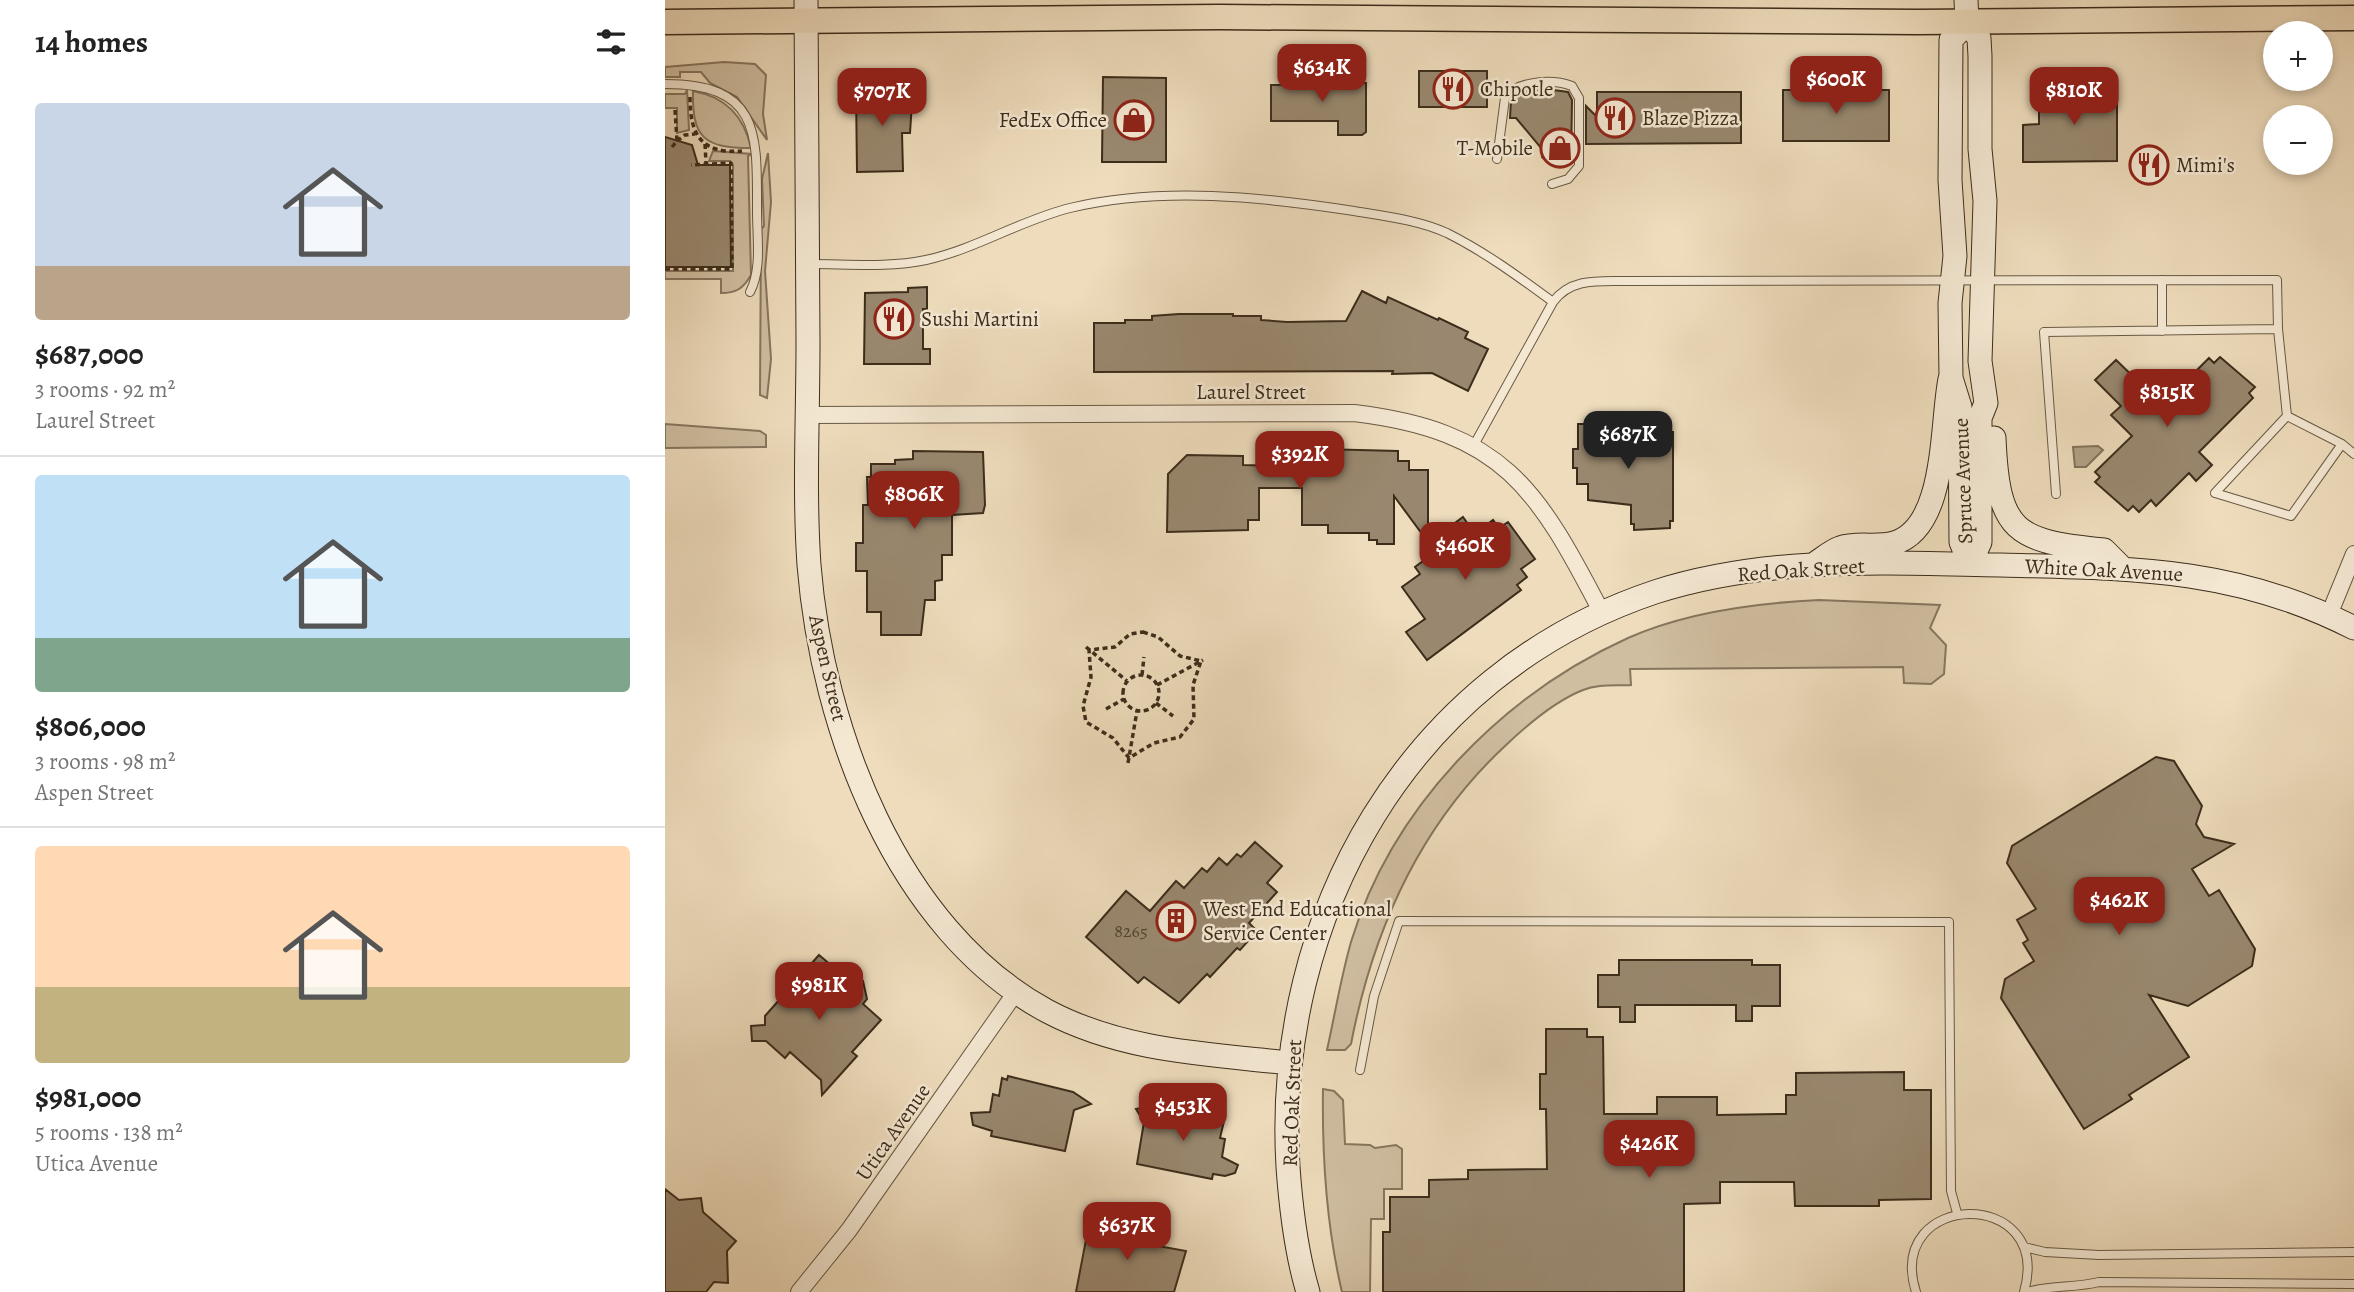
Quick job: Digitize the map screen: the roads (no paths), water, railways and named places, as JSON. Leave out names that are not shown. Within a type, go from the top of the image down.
[{"type":"main road","points":[[665,22],[806,11],[1206,17],[1966,11],[2354,18]]},
{"type":"street","name":"Aspen Street","points":[[806,11],[808,544],[813,600],[827,676],[850,751],[884,831],[920,895],[965,950],[1016,992],[1080,1026],[1132,1043],[1289,1063]]},
{"type":"street","name":"Spruce Avenue","points":[[1966,11],[1951,40],[1950,180],[1955,256],[1952,279],[1951,378],[1960,407],[1961,542],[1970,564]]},
{"type":"street","name":"Spruce Avenue","points":[[1966,11],[1979,37],[1980,149],[1985,201],[1980,361],[1986,403],[1980,418],[1980,542],[1970,564]]},
{"type":"street","points":[[1813,565],[1841,547],[1893,543],[1917,530],[1926,516],[1935,488],[1951,378]]},
{"type":"street","points":[[1986,403],[1993,418],[1995,466],[2002,495],[2010,518],[2018,529],[2032,538],[2052,545],[2104,550],[2121,567]]},
{"type":"street","name":"Laurel Street","points":[[808,415],[1354,413],[1395,418],[1434,428],[1474,445],[1529,490],[1560,532],[1602,613]]},
{"type":"street","points":[[2329,615],[2354,554]]},
{"type":"street","name":"Red Oak Street","points":[[1308,1292],[1290,1197],[1286,1137],[1289,1063],[1301,992],[1321,922],[1351,853],[1390,790],[1434,735],[1484,689],[1541,647],[1602,613],[1689,583],[1747,571],[1813,565],[1970,564]]},
{"type":"street","name":"White Oak Avenue","points":[[1970,564],[2121,567],[2204,577],[2265,591],[2329,615],[2354,628]]},
{"type":"street","name":"Utica Avenue","points":[[799,1292],[857,1219],[1016,992]]},
{"type":"lane","points":[[665,84],[690,84],[712,89],[736,104],[749,122],[757,150],[757,270],[750,292]]},
{"type":"lane","points":[[1497,159],[1505,98],[1510,91],[1522,84],[1572,86],[1579,98],[1579,166],[1568,179],[1552,184]]},
{"type":"lane","points":[[807,264],[894,264],[927,260],[1067,209],[1092,204],[1193,197],[1254,198],[1371,214],[1444,232],[1491,257],[1553,302]]},
{"type":"lane","points":[[1474,445],[1561,291],[1595,281],[1952,279],[2277,280],[2278,330],[2287,416],[2215,493],[2291,516],[2342,444]]},
{"type":"lane","points":[[2162,281],[2162,331]]},
{"type":"lane","points":[[2056,494],[2044,332],[2278,330]]},
{"type":"lane","points":[[2287,416],[2342,444],[2354,454]]},
{"type":"lane","points":[[1360,1070],[1374,996],[1399,921],[1949,922],[1951,1191],[1957,1213]]},
{"type":"lane","points":[[1916,1292],[1912,1274],[1918,1243],[1928,1229],[1957,1213],[1977,1212],[1996,1218],[2012,1230],[2024,1247],[2028,1262],[2026,1292],[2042,1287],[2078,1287],[2099,1282],[2354,1284]]},
{"type":"lane","points":[[2024,1247],[2045,1252],[2099,1255],[2354,1252]]},
{"type":"place","name":"Chipotle","points":[[1453,89]]},
{"type":"place","name":"Blaze Pizza","points":[[1615,118]]},
{"type":"place","name":"FedEx Office","points":[[1134,120]]},
{"type":"place","name":"T-Mobile","points":[[1560,148]]},
{"type":"place","name":"Mimi's","points":[[2149,165]]},
{"type":"place","name":"Sushi Martini","points":[[894,319]]},
{"type":"place","name":"West End Educational Service Center","points":[[1176,921]]}]
